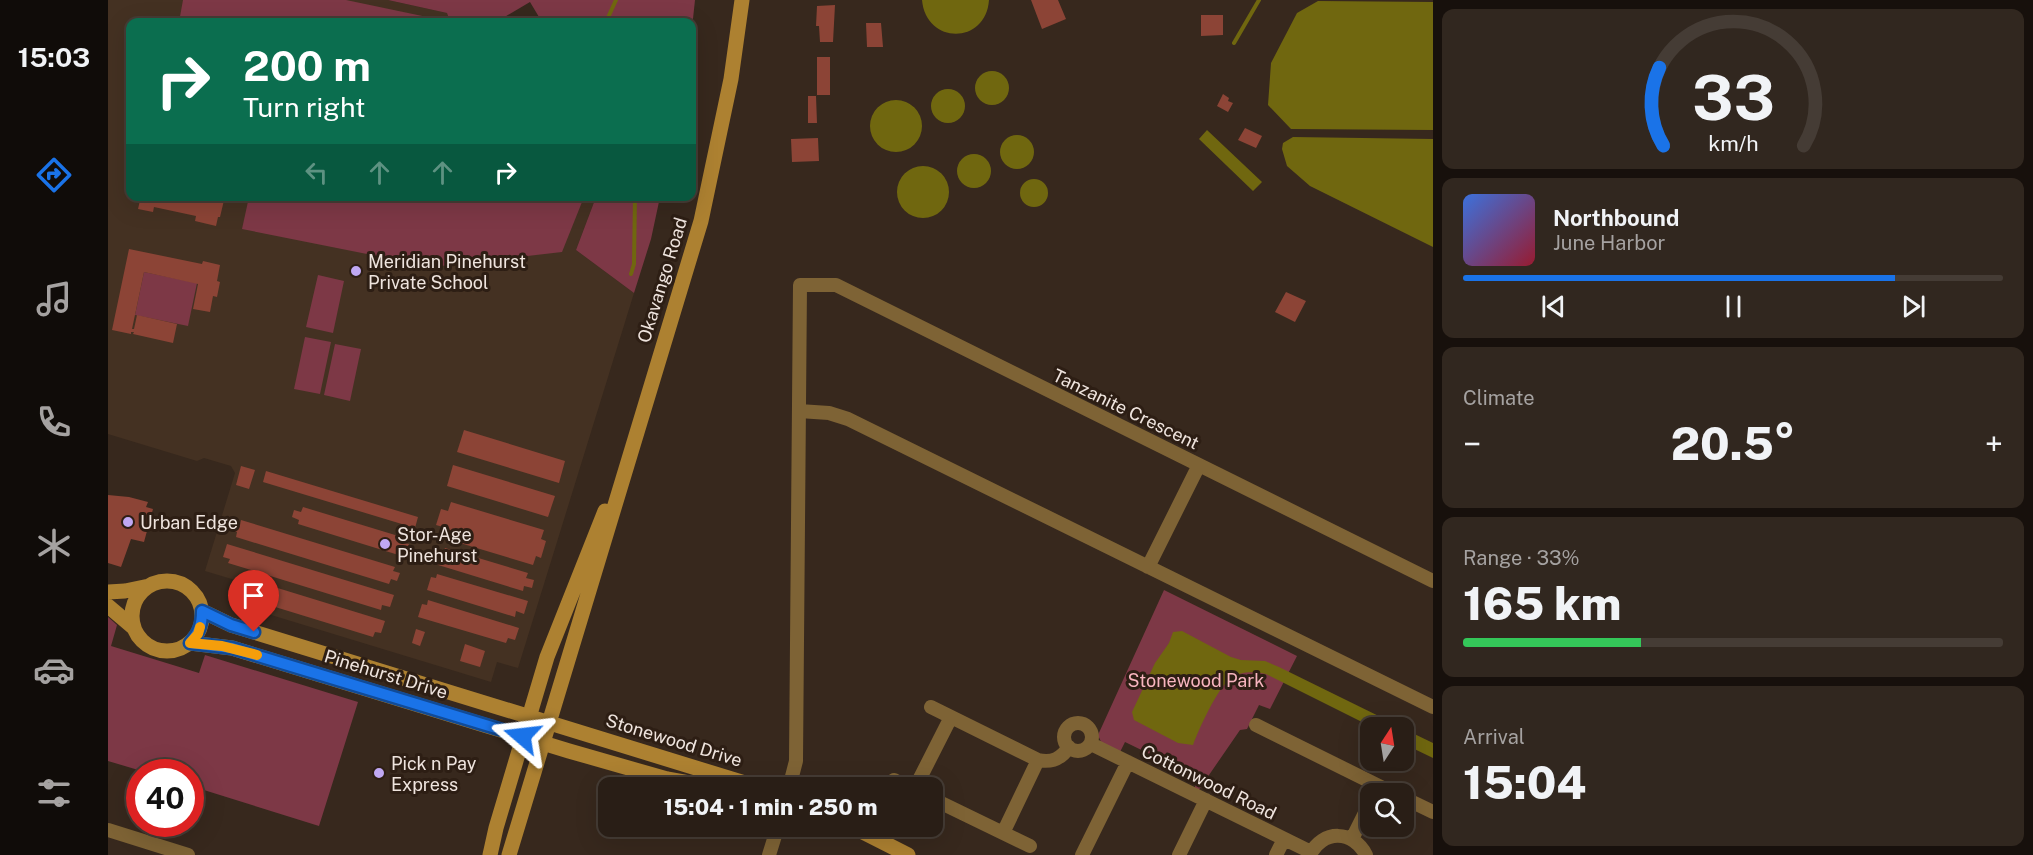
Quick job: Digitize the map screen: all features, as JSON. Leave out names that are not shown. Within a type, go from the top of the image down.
[{"type":"street","name":"Okavango Road","points":[[509,855],[701,221],[732,79],[742,0]]},
{"type":"street","name":"Tanzanite Crescent","points":[[799,411],[800,285],[836,285],[1433,581]]},
{"type":"street","points":[[792,777],[796,761],[799,411],[829,413],[848,419],[1433,707]]},
{"type":"street","name":"Okavango Road","points":[[490,855],[522,736],[547,657],[588,549],[627,462]]},
{"type":"street","points":[[1148,567],[1199,465]]},
{"type":"street","points":[[108,591],[125,591],[161,582],[183,585],[199,600],[202,623],[198,634],[190,643],[180,649],[158,650],[140,638],[134,628],[108,606]]},
{"type":"street","points":[[134,628],[132,616],[134,604],[141,593],[150,586]]},
{"type":"street","name":"Pinehurst Drive","points":[[202,611],[231,625],[575,730]]},
{"type":"street","name":"Pinehurst Drive","points":[[190,643],[232,648],[569,751]]},
{"type":"street","points":[[931,707],[1038,760],[1056,759],[1069,747],[1078,752],[1088,748],[1091,744]]},
{"type":"street","points":[[921,777],[951,717]]},
{"type":"street","name":"Cottonwood Road","points":[[1069,747],[1065,734],[1070,726],[1079,723],[1088,727],[1092,735],[1091,744],[1311,854]]},
{"type":"street","points":[[1256,725],[1364,783]]},
{"type":"street","name":"Stonewood Drive","points":[[575,730],[726,777]]},
{"type":"street","name":"Stonewood Drive","points":[[569,751],[660,777]]},
{"type":"street","points":[[1003,833],[1038,760]]},
{"type":"street","points":[[1082,855],[1128,762]]},
{"type":"street","points":[[1179,855],[1206,800]]},
{"type":"street","points":[[1414,803],[1433,812]]},
{"type":"street","points":[[943,804],[1030,846]]},
{"type":"street","points":[[1352,839],[1360,823]]},
{"type":"street","points":[[108,830],[188,855]]},
{"type":"street","points":[[1311,854],[1321,840],[1336,835],[1352,839],[1358,843],[1366,855]]},
{"type":"street","points":[[769,855],[775,837]]},
{"type":"street","points":[[873,837],[908,855]]},
{"type":"street","points":[[1276,855],[1284,839]]},
{"type":"shaded area","name":"Meridian Pinehurst Private School","points":[[108,0],[388,0],[447,13],[448,16],[458,18],[126,18],[126,201],[594,201],[576,250],[634,293],[518,668],[497,662],[491,682],[229,602],[235,580],[205,571],[235,473],[231,466],[204,458],[197,461],[108,434]]},
{"type":"shaded area","points":[[922,0],[989,0],[985,15],[978,25],[968,32],[956,34],[944,32],[934,25],[926,15]]},
{"type":"shaded area","points":[[1318,1],[1433,2],[1433,130],[1291,129],[1268,105],[1271,63],[1297,13]]},
{"type":"shaded area","points":[[992,71],[1004,76],[1009,88],[1004,100],[992,105],[980,100],[975,88],[980,76]]},
{"type":"shaded area","points":[[948,89],[960,94],[965,106],[960,118],[948,123],[936,118],[931,106],[936,94]]},
{"type":"shaded area","points":[[896,100],[906,102],[914,108],[920,116],[922,126],[920,136],[914,144],[906,150],[896,152],[886,150],[878,144],[872,136],[870,126],[872,116],[878,108],[886,102]]},
{"type":"shaded area","points":[[1207,130],[1262,182],[1253,191],[1199,139]]},
{"type":"shaded area","points":[[1017,135],[1029,140],[1034,152],[1029,164],[1017,169],[1005,164],[1000,152],[1005,140]]},
{"type":"shaded area","points":[[1293,137],[1433,139],[1433,247],[1310,186],[1287,166],[1282,149],[1283,143]]},
{"type":"shaded area","points":[[974,154],[986,159],[991,171],[986,183],[974,188],[962,183],[957,171],[962,159]]},
{"type":"shaded area","points":[[918,166],[928,166],[942,173],[949,192],[942,211],[928,218],[918,218],[908,214],[901,207],[897,197],[897,187],[901,177],[908,170]]},
{"type":"shaded area","points":[[1034,179],[1044,183],[1048,193],[1044,203],[1034,207],[1024,203],[1020,193],[1024,183]]},
{"type":"shaded area","points":[[1182,631],[1231,657],[1241,660],[1265,661],[1381,717],[1360,717],[1360,721],[1266,674],[1247,672],[1234,676],[1225,684],[1199,729],[1193,745],[1178,743],[1134,720],[1132,712],[1155,663],[1169,643],[1173,632]]},
{"type":"shaded area","points":[[1414,734],[1433,743],[1433,758],[1414,749]]},
{"type":"green space","points":[[183,0],[346,0],[432,18],[180,18]]},
{"type":"green space","points":[[388,0],[695,0],[693,18],[540,18],[530,2],[503,18],[458,18],[448,16],[447,13]]},
{"type":"green space","points":[[248,201],[582,201],[562,252],[432,267],[242,229]]},
{"type":"green space","points":[[594,201],[659,201],[651,239],[634,293],[576,250]]},
{"type":"green space","points":[[144,272],[197,283],[188,326],[135,315]]},
{"type":"green space","points":[[318,275],[344,281],[333,333],[306,327]]},
{"type":"green space","points":[[305,337],[331,342],[320,394],[294,389]]},
{"type":"green space","points":[[335,344],[361,349],[350,401],[324,395]]},
{"type":"green space","name":"Stonewood Park","points":[[1164,590],[1297,656],[1270,709],[1259,705],[1247,729],[1240,730],[1198,791],[1194,789],[1199,778],[1125,742],[1120,752],[1102,744],[1098,735]]},
{"type":"green space","points":[[108,617],[117,625],[111,646],[199,673],[205,655],[358,702],[319,826],[204,790],[204,759],[126,759],[126,766],[108,761]]},
{"type":"building","points":[[1031,0],[1058,0],[1066,19],[1042,29]]},
{"type":"building","points":[[835,5],[833,42],[820,42],[819,26],[816,26],[817,6]]},
{"type":"building","points":[[1201,15],[1223,15],[1223,35],[1201,36]]},
{"type":"building","points":[[866,23],[881,23],[883,47],[867,47]]},
{"type":"building","points":[[817,57],[830,57],[830,95],[817,95]]},
{"type":"building","points":[[1223,94],[1229,98],[1228,101],[1233,103],[1228,112],[1217,106]]},
{"type":"building","points":[[808,96],[816,96],[817,123],[808,123]]},
{"type":"building","points":[[1245,128],[1262,136],[1256,148],[1238,140]]},
{"type":"building","points":[[818,138],[819,161],[792,162],[791,139]]},
{"type":"building","points":[[140,201],[224,201],[216,226],[195,221],[196,216],[154,207],[153,212],[138,209]]},
{"type":"building","points":[[129,249],[202,264],[203,261],[220,265],[217,297],[213,296],[210,312],[193,309],[198,284],[144,272],[132,329],[134,329],[137,315],[177,324],[173,343],[133,334],[134,332],[131,334],[112,330]]},
{"type":"building","points":[[1286,292],[1306,301],[1295,322],[1275,312]]},
{"type":"building","points":[[464,430],[565,461],[559,483],[457,452]]},
{"type":"building","points":[[453,465],[555,496],[548,517],[447,486]]},
{"type":"building","points":[[241,466],[255,470],[249,489],[236,485]]},
{"type":"building","points":[[266,471],[418,517],[415,528],[263,482]]},
{"type":"building","name":"Urban Edge","points":[[108,495],[148,502],[146,507],[153,509],[144,542],[131,539],[121,567],[108,563]]},
{"type":"building","points":[[451,502],[544,530],[541,539],[546,541],[541,558],[536,556],[533,565],[440,537],[443,527],[436,525],[441,509],[448,511]]},
{"type":"building","points":[[303,507],[405,538],[404,543],[409,544],[405,557],[298,524],[299,520],[292,517],[294,510],[301,512]]},
{"type":"building","points":[[241,520],[395,567],[393,571],[400,573],[397,581],[391,579],[389,584],[236,537],[237,532],[230,530],[233,522],[240,525]]},
{"type":"building","points":[[227,544],[394,595],[390,607],[382,605],[381,610],[228,563],[230,559],[223,557]]},
{"type":"building","points":[[445,548],[528,573],[526,578],[534,580],[532,588],[524,586],[523,591],[435,564],[439,551],[443,553]]},
{"type":"building","points":[[437,574],[528,601],[524,614],[516,611],[515,617],[427,590],[431,577],[436,578]]},
{"type":"building","points":[[248,579],[385,621],[381,633],[375,632],[373,637],[249,599],[250,594],[244,592]]},
{"type":"building","points":[[428,600],[519,628],[515,640],[508,638],[506,643],[418,617],[422,604],[427,605]]},
{"type":"building","points":[[416,629],[425,632],[420,646],[412,643]]},
{"type":"building","points":[[465,644],[485,651],[480,667],[460,661]]},
{"type":"waterway","points":[[608,18],[616,0]]},
{"type":"waterway","points":[[1234,43],[1259,0]]},
{"type":"waterway","points":[[631,274],[634,264],[635,201]]},
{"type":"slow traffic","points":[[200,627],[198,634],[190,643],[222,646],[257,655]]},
{"type":"place","name":"Meridian Pinehurst Private School","points":[[356,271]]},
{"type":"place","name":"Urban Edge","points":[[128,522]]},
{"type":"place","name":"Stor-Age Pinehurst","points":[[385,544]]},
{"type":"place","name":"Pick n Pay Express","points":[[379,773]]},
{"type":"route","points":[[254,632],[231,625],[202,611],[202,623],[198,634],[190,643],[232,648],[522,736]]}]
